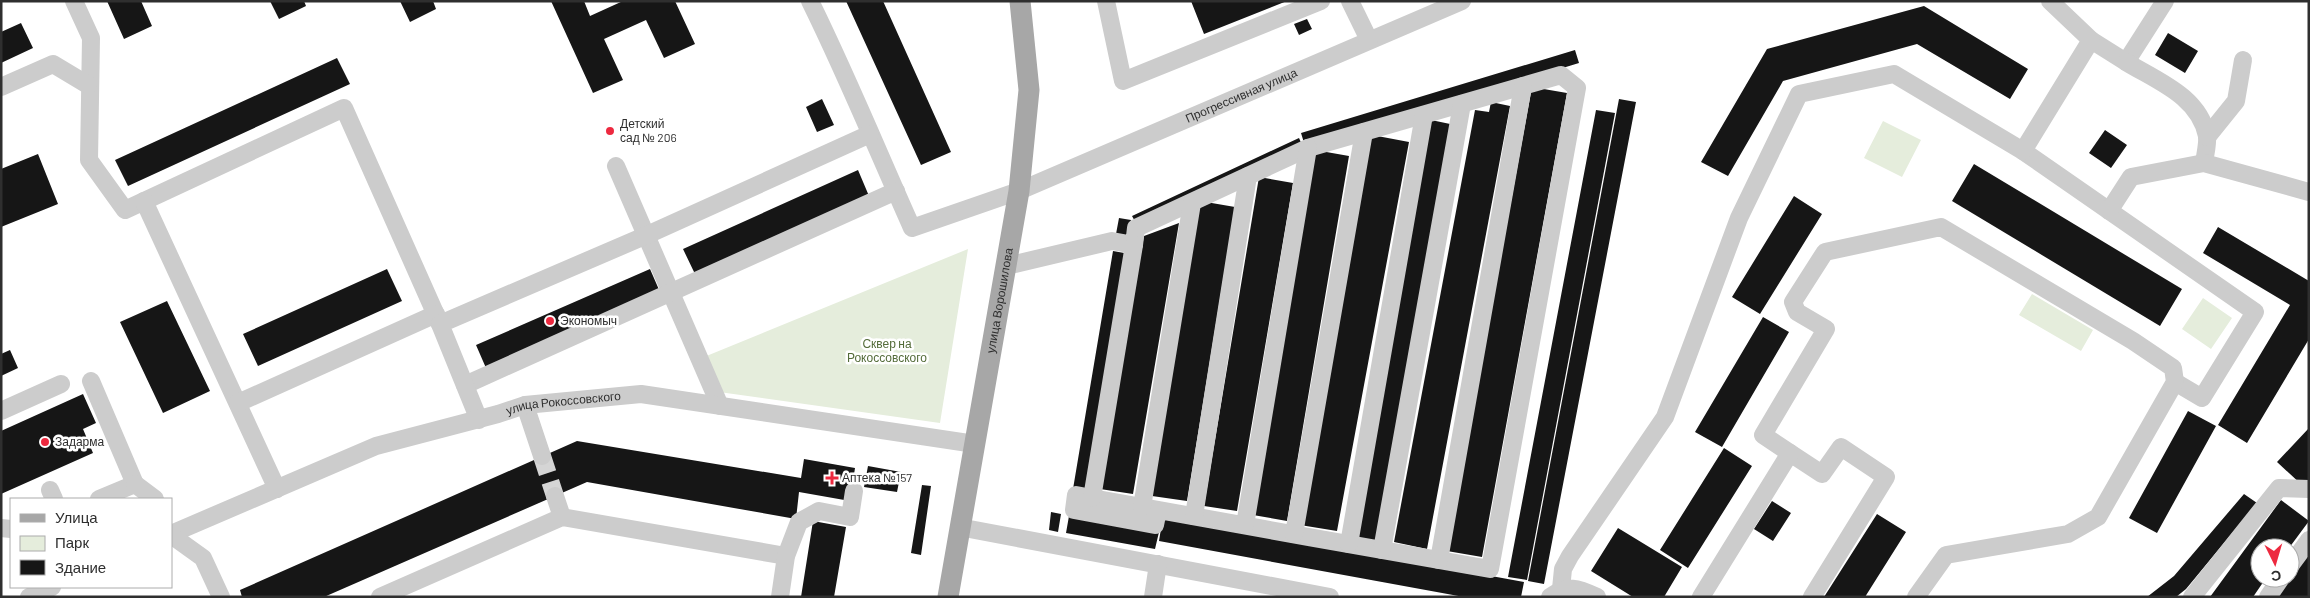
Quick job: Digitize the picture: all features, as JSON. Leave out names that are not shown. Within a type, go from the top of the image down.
[{"type":"main road","name":"улица Ворошилова","points":[[948,597],[1019,191],[1029,90],[1020,1]]},
{"type":"street","points":[[74,1],[91,38],[88,85],[89,160],[125,210],[344,108],[438,319],[479,420]]},
{"type":"street","points":[[465,385],[896,191],[845,72],[810,1]]},
{"type":"street","points":[[1106,1],[1124,81],[1321,1]]},
{"type":"street","points":[[1350,1],[1369,40]]},
{"type":"street","name":"Прогрессивная улица","points":[[896,191],[912,228],[1019,191],[1462,1]]},
{"type":"street","points":[[2050,1],[2091,40],[2186,98],[2200,114],[2207,137],[2204,163]]},
{"type":"street","points":[[2126,62],[2164,1]]},
{"type":"street","points":[[2023,150],[2091,40]]},
{"type":"street","points":[[2207,137],[2236,101],[2244,60]]},
{"type":"street","points":[[1,86],[53,64],[88,85]]},
{"type":"street","points":[[1597,597],[1580,589],[1555,593],[1563,569],[1570,556],[1665,417],[1739,218],[1799,94],[1894,74],[2023,150],[2255,312],[2202,398],[2175,382]]},
{"type":"street","points":[[1150,508],[1490,569],[1577,88],[1561,75],[1308,148],[1136,228],[1092,498],[1076,495],[1074,510],[1156,525],[1150,508],[1192,203]]},
{"type":"street","points":[[1439,560],[1523,86]]},
{"type":"street","points":[[1382,550],[1462,104]]},
{"type":"street","points":[[1349,544],[1424,115]]},
{"type":"street","points":[[1294,534],[1364,132]]},
{"type":"street","points":[[238,403],[438,319],[647,235],[870,134]]},
{"type":"street","points":[[1245,525],[1308,148]]},
{"type":"street","points":[[2109,211],[2131,177],[2204,163],[2309,192]]},
{"type":"street","points":[[616,166],[720,406]]},
{"type":"street","points":[[1194,516],[1248,176]]},
{"type":"street","points":[[144,201],[277,489]]},
{"type":"street","points":[[1812,597],[1886,477],[1841,447],[1822,474],[1763,435],[1826,329],[1797,312],[1793,302],[1825,252],[1941,227],[2134,341],[2173,368],[2175,382],[2098,517],[2068,534],[1946,555],[1929,589],[1916,597]]},
{"type":"street","points":[[1006,266],[1112,242],[1134,245]]},
{"type":"street","points":[[91,381],[135,484],[153,498]]},
{"type":"street","points":[[1,411],[60,384]]},
{"type":"street","name":"улица Рокоссовского","points":[[172,535],[376,446],[479,420],[525,405],[641,394],[975,444]]},
{"type":"street","points":[[525,405],[542,456]]},
{"type":"street","points":[[1701,597],[1790,453]]},
{"type":"street","points":[[101,498],[135,484]]},
{"type":"street","points":[[2192,597],[2279,488],[2309,489]]},
{"type":"street","points":[[780,597],[786,556],[799,522],[819,511],[850,517],[854,491]]},
{"type":"street","points":[[555,496],[562,517]]},
{"type":"street","points":[[380,597],[562,517],[786,556]]},
{"type":"street","points":[[959,527],[1330,597]]},
{"type":"street","points":[[172,536],[204,558],[221,597]]},
{"type":"street","points":[[2300,552],[2309,540]]},
{"type":"street","points":[[1153,597],[1158,564]]},
{"type":"street","points":[[29,597],[50,588]]},
{"type":"green space","points":[[1883,121],[1921,140],[1902,177],[1864,158]]},
{"type":"green space","name":"Сквер на Рокоссовского","points":[[968,249],[940,423],[719,392],[704,357]]},
{"type":"green space","points":[[2032,294],[2093,330],[2081,351],[2019,315]]},
{"type":"green space","points":[[2203,298],[2232,318],[2211,349],[2182,329]]},
{"type":"building","points":[[107,1],[141,1],[152,26],[124,39]]},
{"type":"building","points":[[270,1],[304,1],[306,6],[279,19]]},
{"type":"building","points":[[400,1],[433,1],[436,9],[410,22]]},
{"type":"building","points":[[551,1],[584,1],[590,16],[623,1],[675,1],[695,44],[664,58],[646,20],[604,39],[623,80],[593,93]]},
{"type":"building","points":[[846,1],[883,1],[951,152],[921,165]]},
{"type":"building","points":[[1191,1],[1287,1],[1204,34]]},
{"type":"building","points":[[1924,6],[2028,69],[2010,99],[1917,44],[1783,81],[1728,176],[1701,162],[1767,49]]},
{"type":"building","points":[[1307,19],[1312,29],[1299,35],[1294,24]]},
{"type":"building","points":[[21,23],[33,48],[1,63],[1,32]]},
{"type":"building","points":[[2168,33],[2198,51],[2185,73],[2155,55]]},
{"type":"building","points":[[1575,50],[1579,63],[1305,146],[1301,133]]},
{"type":"building","points":[[337,58],[350,84],[128,186],[115,160]]},
{"type":"building","points":[[1532,87],[1567,93],[1482,557],[1447,551]]},
{"type":"building","points":[[822,99],[834,125],[817,132],[806,107]]},
{"type":"building","points":[[1619,99],[1636,102],[1544,584],[1528,581]]},
{"type":"building","points":[[1491,102],[1510,106],[1427,549],[1394,542],[1475,110],[1489,112]]},
{"type":"building","points":[[1596,110],[1615,113],[1527,580],[1508,577]]},
{"type":"building","points":[[1431,120],[1455,125],[1377,541],[1352,537]]},
{"type":"building","points":[[2105,130],[2127,145],[2111,168],[2089,153]]},
{"type":"building","points":[[1372,135],[1409,142],[1337,531],[1300,525]]},
{"type":"building","points":[[1299,138],[1303,147],[1137,225],[1132,216]]},
{"type":"building","points":[[1315,150],[1349,156],[1287,521],[1253,515]]},
{"type":"building","points":[[38,154],[58,204],[1,227],[1,169]]},
{"type":"building","points":[[1974,164],[2182,289],[2160,326],[1952,201]]},
{"type":"building","points":[[858,170],[869,196],[695,274],[683,249]]},
{"type":"building","points":[[1259,177],[1293,183],[1237,511],[1204,506]]},
{"type":"building","points":[[1794,196],[1822,214],[1760,314],[1732,297]]},
{"type":"building","points":[[1200,201],[1235,207],[1187,501],[1152,496]]},
{"type":"building","points":[[1119,218],[1131,220],[1129,236],[1116,234]]},
{"type":"building","points":[[1179,223],[1133,494],[1100,489],[1144,236]]},
{"type":"building","points":[[2218,227],[2309,281],[2309,339],[2247,443],[2218,425],[2290,305],[2203,253]]},
{"type":"building","points":[[1113,251],[1130,254],[1090,491],[1073,489]]},
{"type":"building","points":[[387,269],[402,301],[258,366],[243,334]]},
{"type":"building","points":[[650,269],[660,292],[486,368],[476,345]]},
{"type":"building","points":[[167,301],[210,391],[163,413],[120,322]]},
{"type":"building","points":[[1763,317],[1789,332],[1722,447],[1695,432]]},
{"type":"building","points":[[10,350],[18,368],[1,376],[1,354]]},
{"type":"building","name":"Задарма","points":[[83,394],[96,423],[83,429],[93,453],[1,494],[1,431]]},
{"type":"building","points":[[2188,411],[2216,426],[2157,533],[2129,518]]},
{"type":"building","points":[[2309,428],[2309,480],[2303,486],[2277,462]]},
{"type":"building","points":[[577,441],[801,478],[804,459],[855,468],[850,501],[799,492],[796,519],[587,482],[324,597],[242,597],[240,590]]},
{"type":"building","points":[[1724,448],[1752,466],[1688,568],[1660,550]]},
{"type":"building","points":[[868,466],[901,472],[897,492],[864,487]]},
{"type":"building","points":[[922,485],[931,486],[921,555],[911,553]]},
{"type":"building","points":[[2244,494],[2257,503],[2186,589],[2176,597],[2147,597],[2174,576]]},
{"type":"building","points":[[2281,500],[2309,521],[2296,538],[2253,538]]},
{"type":"building","points":[[1772,501],[1791,513],[1773,541],[1754,529]]},
{"type":"building","points":[[1051,512],[1061,514],[1058,532],[1049,530]]},
{"type":"building","points":[[1877,514],[1906,532],[1865,597],[1824,597]]},
{"type":"building","points":[[1069,516],[1159,532],[1155,549],[1066,533]]},
{"type":"building","points":[[1163,516],[1524,582],[1521,597],[1464,597],[1159,541]]},
{"type":"building","points":[[813,521],[846,527],[834,597],[801,597]]},
{"type":"building","points":[[1618,528],[1682,567],[1664,597],[1633,597],[1591,571]]},
{"type":"building","points":[[2250,542],[2250,588],[2259,588],[2253,597],[2210,597]]},
{"type":"building","points":[[2309,546],[2309,597],[2275,597],[2281,588],[2300,588],[2300,559]]},
{"type":"tunnel","points":[[542,456],[555,496]]},
{"type":"place","name":"Детский сад № 206","points":[[610,131]]},
{"type":"place","name":"Экономыч","points":[[550,321]]},
{"type":"place","name":"Задарма","points":[[45,442]]},
{"type":"place","name":"Аптека №157","points":[[832,478]]}]
